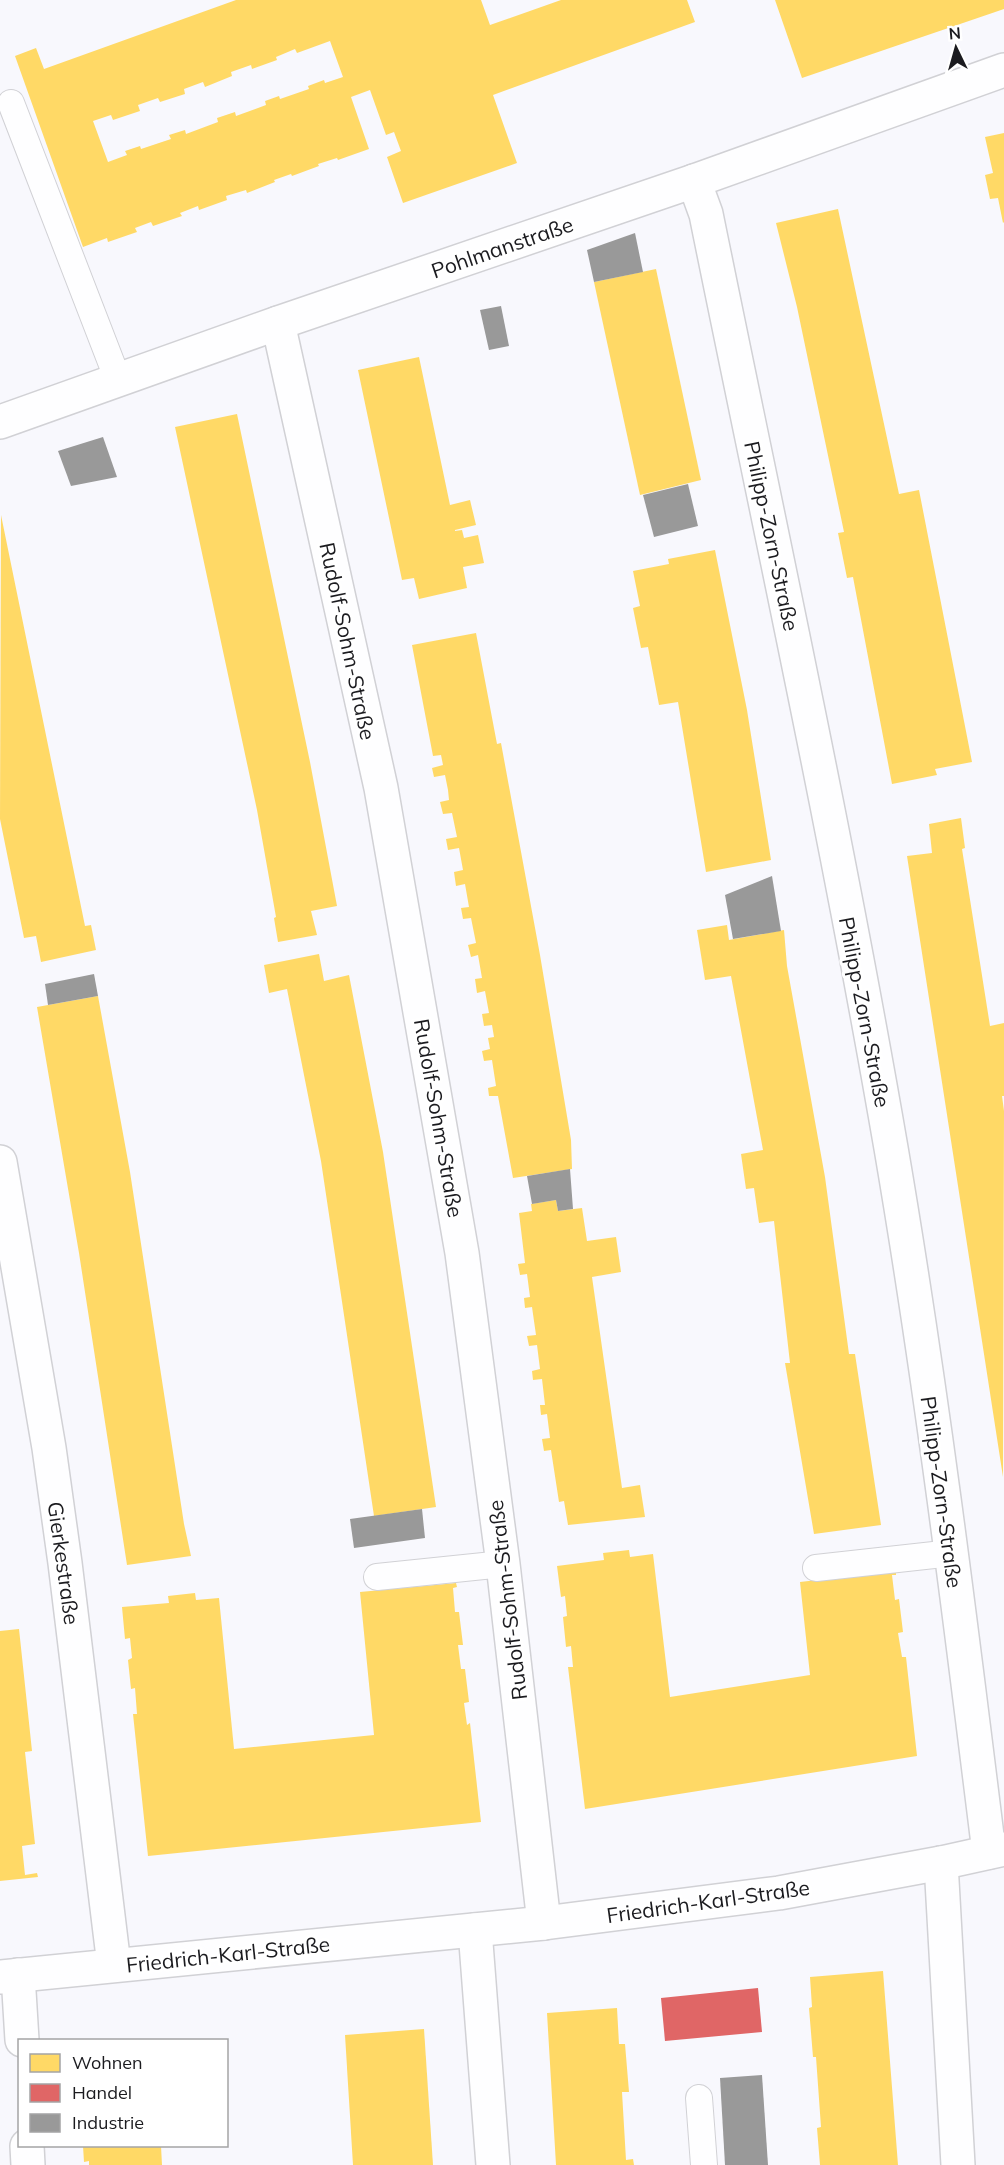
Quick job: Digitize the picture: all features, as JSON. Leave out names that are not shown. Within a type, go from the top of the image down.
[{"type":"street","name":"Pohlmanstraße","points":[[0,422],[278,323],[694,181],[1004,70]]},
{"type":"street","name":"Philipp-Zorn-Straße","points":[[694,181],[706,214],[821,777],[891,1149],[996,1850]]},
{"type":"street","name":"Rudolf-Sohm-Straße","points":[[278,323],[383,799],[462,1253],[501,1550],[544,1923]]},
{"type":"street","name":"Gierkestraße","points":[[0,1162],[47,1437],[65,1563],[114,1965]]},
{"type":"street","name":"Friedrich-Karl-Straße","points":[[22,2039],[9,1976],[544,1923],[779,1893],[941,1863],[996,1850]]},
{"type":"street","points":[[941,1863],[958,2165]]},
{"type":"street","points":[[475,1930],[494,2165]]},
{"type":"street","points":[[27,2147],[28,2165]]},
{"type":"lane","points":[[11,103],[118,380]]},
{"type":"lane","points":[[816,1568],[950,1537]]},
{"type":"lane","points":[[377,1577],[501,1550]]},
{"type":"lane","points":[[699,2098],[704,2165]]},
{"type":"building: Wohnen","points":[[236,0],[481,0],[490,25],[561,0],[687,0],[695,22],[493,95],[517,163],[403,203],[387,157],[401,151],[394,132],[386,135],[370,90],[351,97],[369,149],[338,160],[337,158],[318,164],[319,166],[274,180],[275,182],[247,193],[246,190],[226,196],[227,200],[199,210],[198,206],[180,213],[182,216],[153,226],[151,222],[135,228],[137,232],[108,242],[107,238],[83,247],[15,56],[36,48],[44,69]],"holes":[[[330,41],[343,77],[325,83],[324,80],[308,86],[309,89],[280,99],[279,96],[265,101],[266,105],[236,116],[235,112],[217,118],[218,122],[186,134],[185,130],[169,135],[171,139],[141,149],[140,146],[125,151],[127,155],[108,162],[93,121],[111,115],[113,120],[140,111],[138,105],[158,98],[160,102],[185,94],[184,89],[203,82],[205,87],[232,76],[231,72],[251,65],[252,69],[277,60],[276,57],[295,49],[297,53]]]},
{"type":"building: Wohnen","points":[[775,0],[1004,0],[1004,9],[802,78]]},
{"type":"building: Wohnen","points":[[1004,133],[1003,223],[998,198],[990,199],[985,175],[993,173],[985,137]]},
{"type":"building: Wohnen","points":[[838,209],[899,494],[919,490],[972,762],[935,769],[937,775],[892,784],[853,577],[847,578],[838,533],[844,532],[797,307],[776,223]]},
{"type":"building: Wohnen","points":[[656,269],[701,480],[640,495],[594,282]]},
{"type":"building: Wohnen","points":[[419,357],[450,505],[470,500],[476,525],[455,531],[462,530],[464,538],[478,535],[484,563],[463,567],[467,588],[419,599],[414,578],[402,580],[358,370]]},
{"type":"building: Wohnen","points":[[237,414],[310,762],[337,906],[311,911],[317,935],[278,942],[274,918],[276,917],[257,810],[175,427]]},
{"type":"building: Wohnen","points":[[1,515],[85,926],[91,925],[96,950],[41,962],[36,936],[24,938],[0,819]]},
{"type":"building: Wohnen","points":[[715,550],[747,710],[771,860],[706,872],[678,702],[659,705],[648,647],[641,648],[633,608],[640,606],[633,571],[669,564],[668,559]]},
{"type":"building: Wohnen","points":[[476,633],[497,744],[501,743],[571,1140],[572,1169],[513,1178],[498,1096],[489,1096],[488,1088],[496,1086],[492,1060],[484,1061],[482,1051],[490,1049],[488,1038],[494,1037],[492,1025],[484,1026],[482,1014],[489,1013],[485,991],[477,993],[475,979],[482,978],[478,955],[471,957],[468,945],[476,943],[471,918],[463,919],[461,908],[469,907],[465,884],[456,886],[454,872],[463,870],[459,848],[448,850],[446,839],[457,837],[452,813],[443,814],[440,802],[449,800],[445,775],[434,777],[432,768],[443,765],[441,755],[433,756],[412,645]]},
{"type":"building: Wohnen","points":[[961,818],[965,848],[962,849],[990,1026],[1004,1023],[1004,1096],[1002,1096],[1004,1111],[1003,1477],[907,856],[932,853],[929,824]]},
{"type":"building: Wohnen","points":[[727,925],[729,940],[784,930],[787,966],[825,1177],[849,1354],[855,1354],[881,1525],[814,1534],[785,1363],[790,1363],[774,1221],[759,1223],[754,1188],[746,1189],[741,1154],[763,1150],[731,976],[705,980],[697,930]]},
{"type":"building: Wohnen","points":[[319,954],[324,981],[349,975],[383,1152],[436,1507],[374,1516],[321,1161],[287,989],[269,993],[264,965]]},
{"type":"building: Wohnen","points":[[98,996],[130,1172],[184,1524],[191,1556],[127,1565],[79,1253],[37,1007]]},
{"type":"building: Wohnen","points":[[556,1200],[558,1211],[582,1208],[587,1241],[616,1237],[621,1272],[592,1277],[622,1488],[640,1485],[645,1517],[568,1525],[564,1501],[559,1502],[551,1450],[544,1451],[542,1439],[550,1438],[547,1414],[541,1415],[540,1405],[545,1405],[542,1379],[533,1380],[532,1371],[540,1369],[537,1345],[529,1346],[527,1336],[536,1335],[532,1307],[525,1308],[524,1298],[530,1297],[527,1274],[520,1275],[518,1264],[525,1263],[519,1213],[532,1211],[531,1204]]},
{"type":"building: Wohnen","points":[[629,1550],[630,1557],[653,1554],[670,1697],[810,1675],[800,1582],[896,1571],[896,1575],[892,1575],[895,1600],[899,1599],[903,1632],[898,1633],[902,1657],[906,1657],[917,1756],[585,1809],[568,1667],[573,1667],[571,1646],[566,1647],[563,1617],[567,1616],[565,1596],[561,1597],[557,1566],[604,1560],[603,1553]]},
{"type":"building: Wohnen","points":[[456,1583],[457,1587],[453,1588],[455,1612],[459,1612],[463,1645],[458,1645],[461,1669],[465,1669],[469,1702],[464,1703],[467,1725],[470,1723],[481,1822],[148,1856],[133,1714],[137,1714],[135,1688],[131,1689],[128,1660],[132,1658],[130,1638],[125,1639],[122,1607],[169,1603],[168,1596],[195,1593],[196,1600],[219,1598],[234,1749],[374,1735],[360,1592]]},
{"type":"building: Wohnen","points":[[19,1629],[32,1751],[25,1752],[35,1844],[22,1846],[25,1875],[37,1873],[38,1877],[0,1881],[0,1631]]},
{"type":"building: Wohnen","points":[[883,1971],[898,2165],[820,2165],[817,2128],[821,2127],[816,2057],[813,2057],[809,2008],[812,2007],[810,1977]]},
{"type":"building: Wohnen","points":[[617,2008],[619,2044],[625,2044],[629,2092],[622,2092],[626,2160],[633,2159],[634,2165],[556,2165],[547,2013]]},
{"type":"building: Wohnen","points":[[424,2029],[433,2165],[353,2165],[345,2035]]},
{"type":"building: Wohnen","points":[[83,2147],[161,2147],[162,2165],[89,2165],[89,2161],[84,2162]]},
{"type":"building: Handel","points":[[758,1988],[762,2032],[665,2041],[661,1998]]},
{"type":"building: Industrie","points":[[635,233],[643,272],[594,282],[587,250]]},
{"type":"building: Industrie","points":[[501,306],[509,346],[489,350],[480,310]]},
{"type":"building: Industrie","points":[[103,437],[117,477],[71,486],[58,451]]},
{"type":"building: Industrie","points":[[688,484],[698,526],[654,537],[643,495]]},
{"type":"building: Industrie","points":[[772,876],[781,931],[733,939],[725,895]]},
{"type":"building: Industrie","points":[[94,974],[98,996],[48,1005],[45,984]]},
{"type":"building: Industrie","points":[[570,1169],[573,1209],[558,1211],[556,1200],[532,1204],[527,1176]]},
{"type":"building: Industrie","points":[[422,1509],[425,1538],[354,1548],[350,1519]]},
{"type":"building: Industrie","points":[[762,2075],[768,2165],[725,2165],[720,2078]]}]
